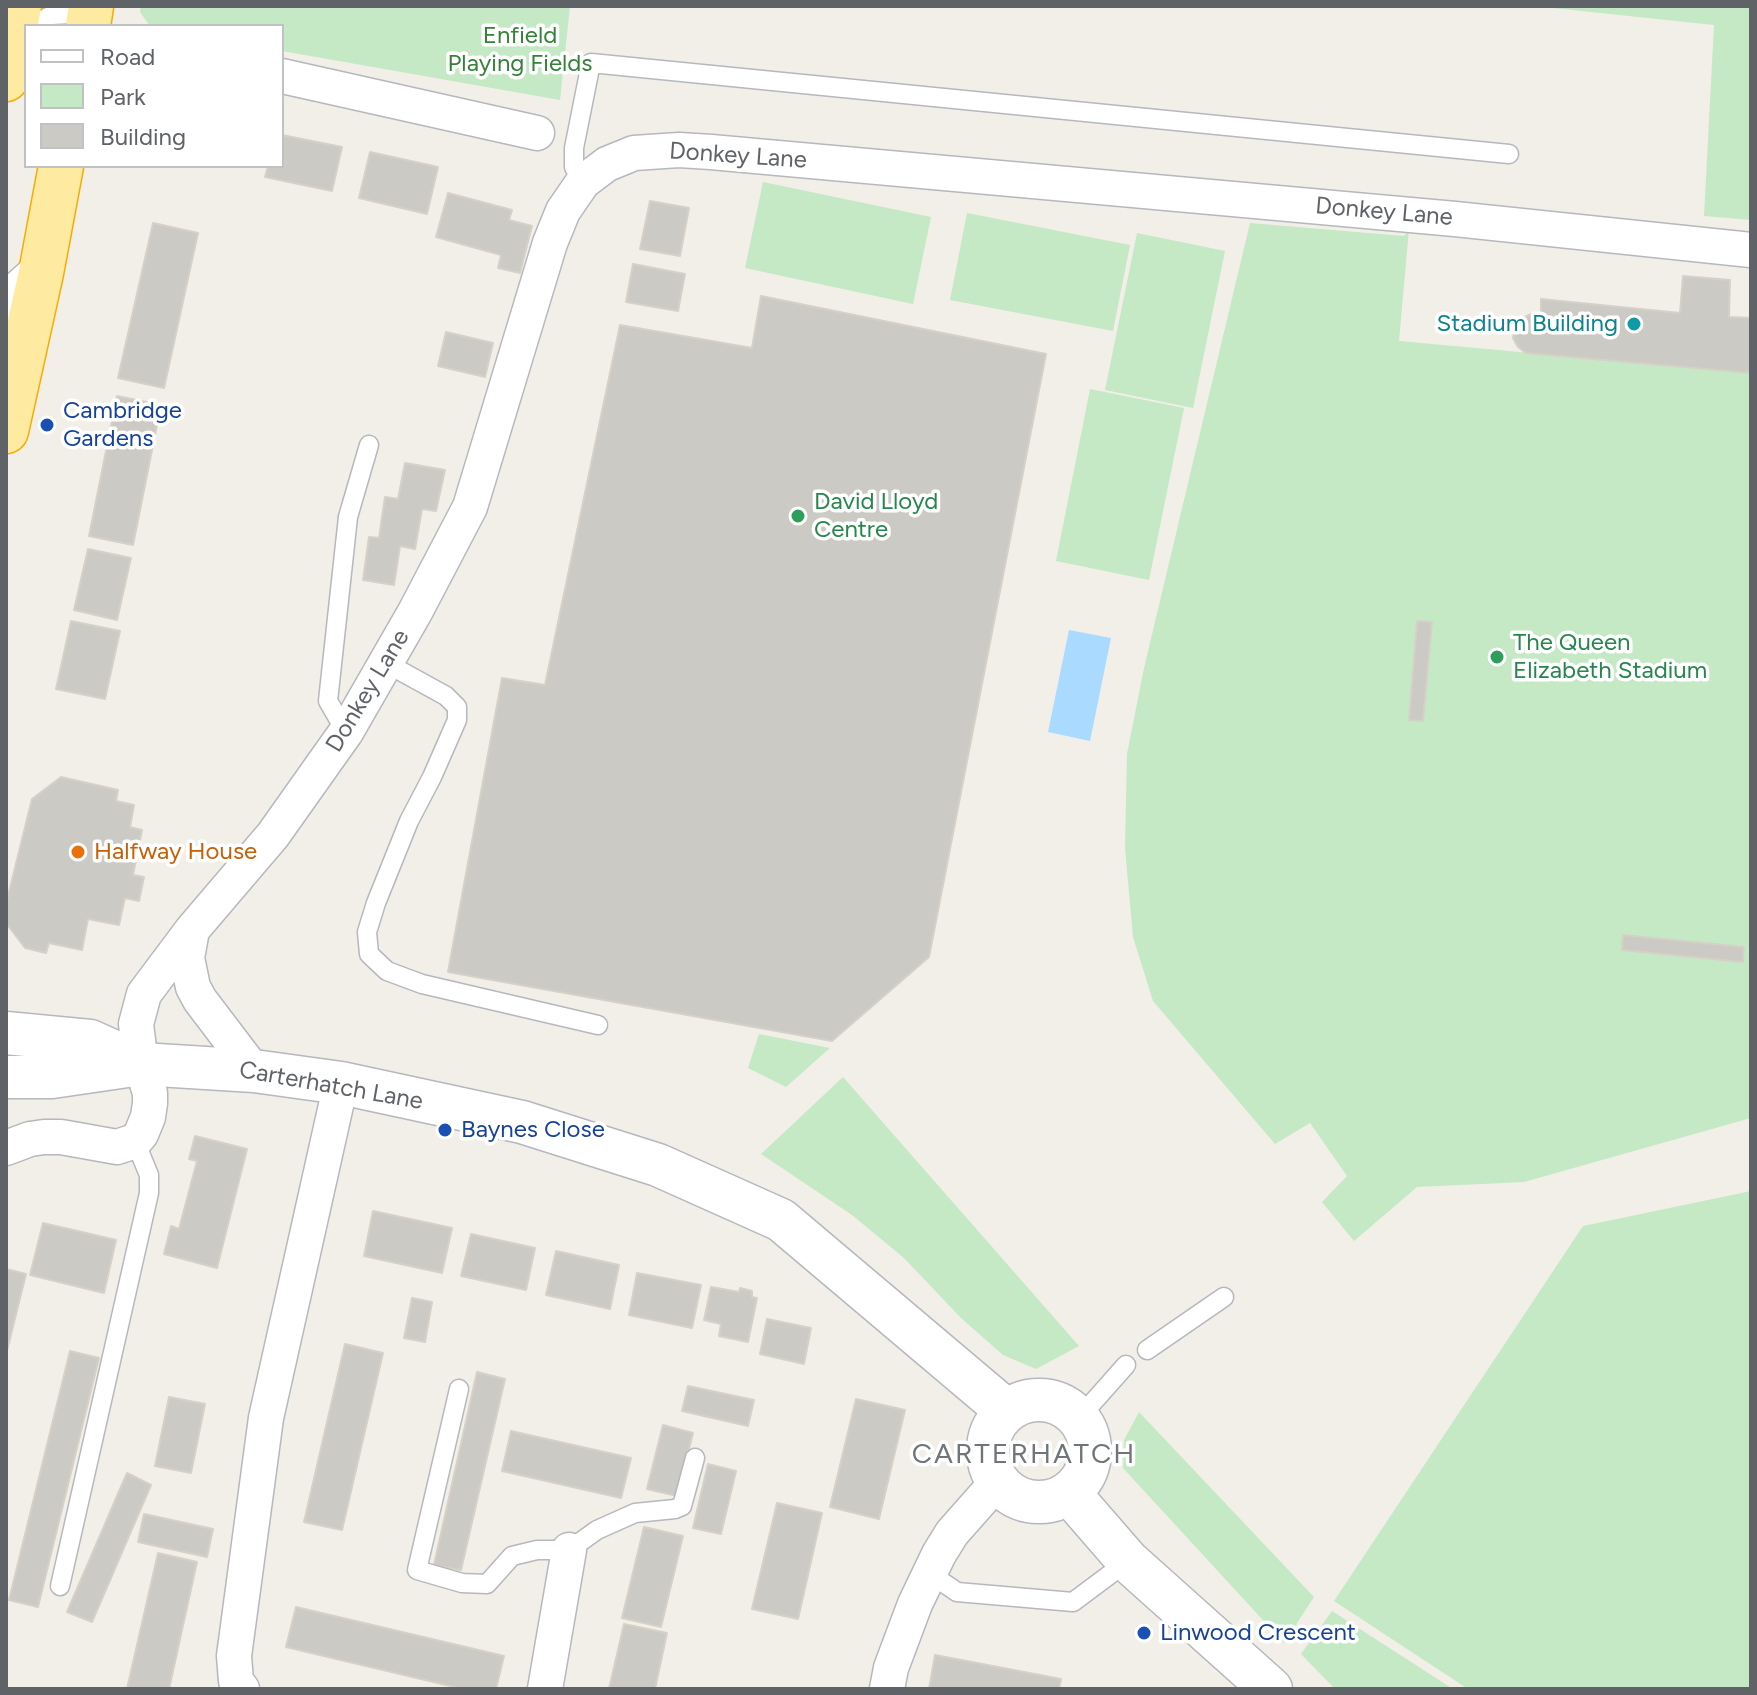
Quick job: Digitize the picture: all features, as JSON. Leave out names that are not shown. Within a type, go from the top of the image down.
[{"type":"highway","points":[[19,6],[19,48]]},
{"type":"highway","points":[[6,431],[61,168]]},
{"type":"street","points":[[284,76],[537,133]]},
{"type":"street","name":"Donkey Lane","points":[[135,1141],[146,1125],[150,1103],[136,1024],[144,994],[192,930],[273,835],[346,732],[386,663],[470,507],[550,243],[563,211],[583,182],[607,164],[634,153],[679,150],[1132,189],[1751,250]]},
{"type":"street","points":[[6,310],[12,299],[41,273]]},
{"type":"street","points":[[192,930],[187,958],[193,987],[254,1071]]},
{"type":"street","name":"Carterhatch Lane","points":[[6,1033],[90,1041],[141,1064]]},
{"type":"street","name":"Carterhatch Lane","points":[[12,1080],[141,1064],[254,1071],[341,1083],[522,1122],[658,1165],[781,1220],[1007,1411]]},
{"type":"street","points":[[242,1689],[236,1681],[234,1656],[266,1418],[341,1083]]},
{"type":"street","points":[[6,1148],[44,1137],[117,1147],[135,1141]]},
{"type":"street","points":[[1040,1400],[1058,1403],[1079,1418],[1091,1451],[1088,1469],[1069,1493],[1053,1501],[1035,1502],[1018,1498],[998,1481],[991,1469],[988,1452],[990,1434],[1007,1411],[1022,1402],[1040,1400]]},
{"type":"street","points":[[887,1689],[891,1668],[929,1573],[952,1533],[998,1481]]},
{"type":"street","points":[[1069,1493],[1128,1561],[1271,1689]]},
{"type":"street","points":[[545,1689],[569,1550]]},
{"type":"lane","points":[[43,24],[52,15],[90,16]]},
{"type":"lane","points":[[583,182],[573,159],[591,63],[1509,154]]},
{"type":"lane","points":[[346,732],[328,701],[348,517],[369,445]]},
{"type":"lane","points":[[386,663],[446,696],[457,707],[457,720],[443,756],[409,821],[376,903],[367,932],[369,954],[387,971],[422,984],[598,1025]]},
{"type":"lane","points":[[60,1586],[149,1193],[149,1175],[135,1141]]},
{"type":"lane","points":[[1147,1350],[1224,1297]]},
{"type":"lane","points":[[1079,1418],[1126,1365]]},
{"type":"lane","points":[[459,1389],[417,1570],[462,1583],[487,1584],[512,1556],[537,1550],[569,1550],[597,1530],[635,1513],[675,1509],[682,1506],[695,1458]]},
{"type":"lane","points":[[929,1573],[957,1592],[1073,1602],[1128,1561]]},
{"type":"green space","name":"Enfield Playing Fields","points":[[141,6],[570,6],[560,100],[284,51],[284,24],[149,24],[140,12]]},
{"type":"green space","points":[[1534,6],[1751,6],[1751,220],[1704,216],[1714,25]]},
{"type":"green space","points":[[763,182],[931,217],[913,304],[745,268]]},
{"type":"green space","points":[[967,213],[1130,245],[1113,331],[950,300]]},
{"type":"green space","points":[[1250,223],[1404,236],[1409,229],[1399,341],[1751,373],[1751,1118],[1524,1182],[1417,1187],[1354,1241],[1322,1202],[1347,1176],[1310,1123],[1275,1144],[1153,1001],[1133,937],[1125,848],[1127,754],[1144,668]]},
{"type":"green space","points":[[1137,233],[1225,251],[1193,408],[1105,390]]},
{"type":"green space","points":[[1090,389],[1184,408],[1149,580],[1056,561]]},
{"type":"green space","points":[[759,1034],[830,1048],[786,1087],[748,1068]]},
{"type":"green space","points":[[843,1077],[1079,1346],[1036,1369],[1003,1355],[961,1318],[904,1258],[852,1215],[761,1154]]},
{"type":"green space","points":[[1751,1191],[1751,1689],[1468,1689],[1334,1601],[1583,1226]]},
{"type":"green space","points":[[1139,1412],[1314,1597],[1284,1643],[1123,1468],[1124,1440]]},
{"type":"green space","points":[[1332,1611],[1453,1689],[1335,1689],[1301,1654]]},
{"type":"water","points":[[1069,630],[1111,638],[1090,741],[1048,732]]},
{"type":"building","points":[[284,135],[342,147],[332,191],[265,177],[267,168],[284,168]]},
{"type":"building","points":[[370,152],[438,167],[427,214],[359,198]]},
{"type":"building","points":[[448,193],[512,210],[509,220],[532,226],[520,273],[498,268],[501,255],[436,237]]},
{"type":"building","points":[[650,201],[689,208],[680,256],[640,249]]},
{"type":"building","points":[[153,223],[198,233],[164,388],[118,378]]},
{"type":"building","points":[[633,264],[685,274],[678,311],[626,302]]},
{"type":"building","name":"Stadium Building","points":[[1683,276],[1730,280],[1729,317],[1751,318],[1751,373],[1526,353],[1513,338],[1521,319],[1531,314],[1541,315],[1541,299],[1680,313]]},
{"type":"building","name":"David Lloyd Centre","points":[[761,296],[1046,354],[929,957],[832,1041],[448,972],[502,678],[545,685],[620,325],[752,348]]},
{"type":"building","points":[[446,332],[493,343],[485,377],[438,366]]},
{"type":"building","points":[[117,396],[161,405],[133,545],[89,536]]},
{"type":"building","points":[[405,463],[445,470],[436,511],[422,509],[415,549],[400,546],[394,585],[363,580],[369,537],[379,538],[385,497],[398,499]]},
{"type":"building","points":[[88,549],[131,558],[117,620],[74,610]]},
{"type":"building","points":[[71,621],[120,631],[105,699],[56,689]]},
{"type":"building","points":[[1417,621],[1432,622],[1423,721],[1409,720]]},
{"type":"building","name":"Halfway House","points":[[61,777],[118,790],[116,801],[134,805],[130,827],[142,830],[133,875],[144,877],[139,901],[125,898],[119,925],[88,919],[82,950],[49,943],[46,953],[25,948],[6,923],[6,904],[32,799]]},
{"type":"building","points":[[1623,935],[1744,947],[1743,962],[1622,950]]},
{"type":"building","points":[[195,1136],[247,1149],[217,1268],[164,1254],[171,1226],[179,1229],[197,1161],[189,1159]]},
{"type":"building","points":[[373,1211],[452,1228],[442,1273],[364,1256]]},
{"type":"building","points":[[43,1223],[116,1240],[104,1293],[30,1275]]},
{"type":"building","points":[[471,1234],[535,1248],[526,1290],[461,1276]]},
{"type":"building","points":[[556,1251],[619,1265],[610,1309],[546,1295]]},
{"type":"building","points":[[6,1269],[26,1274],[6,1355]]},
{"type":"building","points":[[637,1273],[701,1285],[692,1328],[629,1315]]},
{"type":"building","points":[[711,1287],[739,1292],[740,1288],[752,1291],[752,1297],[757,1298],[748,1342],[719,1336],[721,1324],[704,1320]]},
{"type":"building","points":[[412,1298],[432,1302],[425,1342],[404,1338]]},
{"type":"building","points":[[767,1319],[811,1328],[804,1364],[760,1354]]},
{"type":"building","points":[[345,1344],[383,1353],[342,1530],[304,1522]]},
{"type":"building","points":[[70,1351],[99,1358],[38,1607],[9,1600]]},
{"type":"building","points":[[477,1372],[505,1379],[461,1570],[434,1565]]},
{"type":"building","points":[[688,1386],[754,1400],[748,1426],[682,1411]]},
{"type":"building","points":[[169,1397],[205,1404],[191,1473],[155,1466]]},
{"type":"building","points":[[856,1399],[905,1410],[879,1519],[830,1507]]},
{"type":"building","points":[[663,1425],[693,1433],[677,1496],[647,1489]]},
{"type":"building","points":[[511,1431],[631,1458],[621,1498],[502,1471]]},
{"type":"building","points":[[708,1464],[736,1471],[721,1534],[693,1528]]},
{"type":"building","points":[[127,1473],[151,1485],[92,1622],[67,1612]]},
{"type":"building","points":[[777,1503],[822,1513],[798,1619],[752,1609]]},
{"type":"building","points":[[144,1514],[213,1529],[207,1557],[138,1542]]},
{"type":"building","points":[[644,1527],[683,1536],[661,1627],[622,1618]]},
{"type":"building","points":[[158,1553],[197,1562],[169,1689],[127,1689]]},
{"type":"building","points":[[296,1607],[504,1656],[496,1689],[463,1689],[286,1647]]},
{"type":"building","points":[[624,1624],[667,1633],[655,1689],[609,1689]]},
{"type":"building","points":[[935,1655],[1061,1679],[1059,1689],[929,1689]]},
{"type":"place","name":"Stadium Building","points":[[1634,324]]},
{"type":"place","name":"Cambridge Gardens","points":[[47,425]]},
{"type":"place","name":"David Lloyd Centre","points":[[798,516]]},
{"type":"place","name":"The Queen Elizabeth Stadium","points":[[1497,657]]},
{"type":"place","name":"Halfway House","points":[[78,852]]},
{"type":"place","name":"Baynes Close","points":[[445,1130]]},
{"type":"place","name":"Linwood Crescent","points":[[1144,1633]]},
{"type":"district","name":"CARTERHATCH","points":[[1024,1455]]}]
